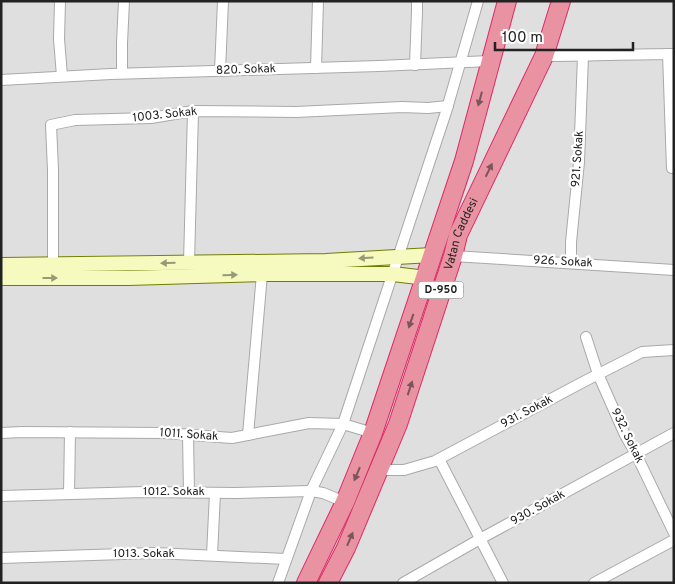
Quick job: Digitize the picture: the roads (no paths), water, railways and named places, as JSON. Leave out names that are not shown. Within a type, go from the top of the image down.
[{"type":"highway","name":"Vatan Caddesi","points":[[306,583],[345,502],[373,434],[464,160],[507,1]]},
{"type":"highway","name":"Vatan Caddesi","points":[[328,583],[346,548],[398,424],[453,256],[458,235],[544,56],[562,1]]},
{"type":"street","points":[[60,1],[59,39],[62,76]]},
{"type":"street","points":[[122,73],[124,1]]},
{"type":"street","points":[[220,71],[223,1]]},
{"type":"street","points":[[316,68],[318,1]]},
{"type":"street","points":[[415,65],[417,1]]},
{"type":"street","points":[[278,583],[312,491],[343,424],[448,106],[478,1]]},
{"type":"street","points":[[544,56],[671,54],[672,168]]},
{"type":"street","name":"921. Sokak","points":[[571,263],[571,242],[579,162],[583,56]]},
{"type":"street","name":"820. Sokak","points":[[1,80],[122,73],[415,65],[490,61]]},
{"type":"street","name":"1003. Sokak","points":[[52,264],[53,170],[51,125],[75,120],[151,118],[193,111],[296,112],[448,106]]},
{"type":"street","points":[[189,263],[193,111]]},
{"type":"street","points":[[1,265],[326,261],[432,255]]},
{"type":"street","name":"926. Sokak","points":[[453,256],[674,270]]},
{"type":"street","points":[[248,435],[262,274]]},
{"type":"street","points":[[1,278],[393,274],[426,278]]},
{"type":"street","name":"932. Sokak","points":[[586,337],[598,374],[624,435],[636,454],[674,533]]},
{"type":"street","name":"931. Sokak","points":[[379,470],[404,470],[435,461],[642,352],[674,350]]},
{"type":"street","name":"1011. Sokak","points":[[1,433],[165,433],[232,438],[309,423],[343,424],[373,434]]},
{"type":"street","points":[[69,494],[70,432]]},
{"type":"street","name":"930. Sokak","points":[[402,583],[674,433]]},
{"type":"street","points":[[188,434],[189,492]]},
{"type":"street","points":[[439,458],[503,583]]},
{"type":"street","name":"1012. Sokak","points":[[1,496],[312,491],[323,493],[345,502]]},
{"type":"street","points":[[212,556],[215,493]]},
{"type":"street","points":[[594,583],[674,540]]},
{"type":"street","name":"1013. Sokak","points":[[1,558],[154,553],[286,559]]}]
